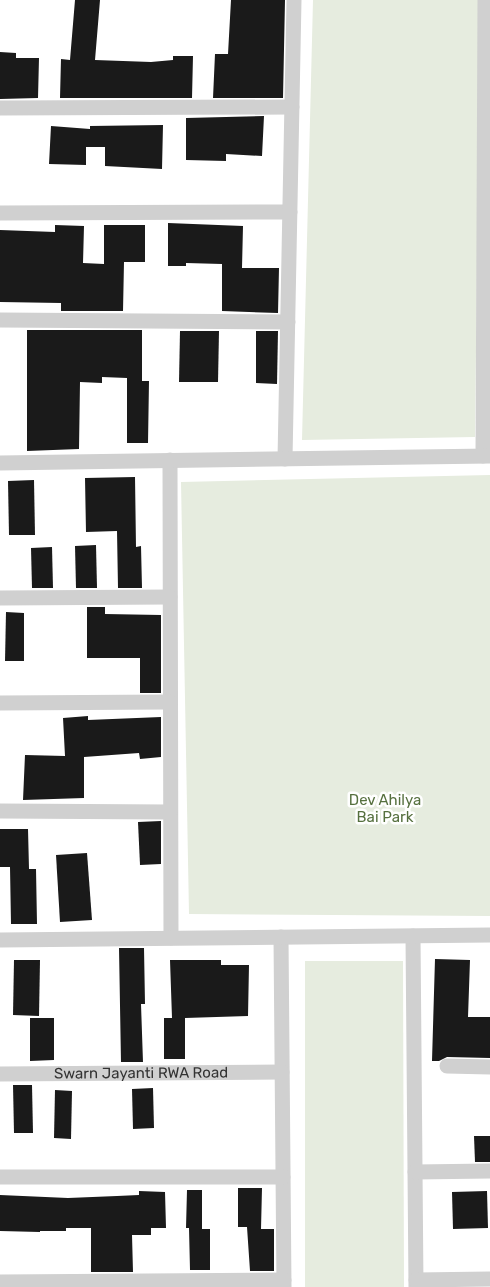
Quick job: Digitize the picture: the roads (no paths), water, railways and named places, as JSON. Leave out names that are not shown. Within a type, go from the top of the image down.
[{"type":"street","points":[[285,459],[294,0]]},
{"type":"street","points":[[0,463],[486,456],[487,108],[485,0]]},
{"type":"street","points":[[0,108],[292,107]]},
{"type":"street","points":[[0,213],[290,212]]},
{"type":"street","points":[[0,320],[288,322]]},
{"type":"street","points":[[170,460],[170,938]]},
{"type":"street","points":[[0,598],[170,597]]},
{"type":"street","points":[[0,703],[170,702]]},
{"type":"street","points":[[0,811],[170,812]]},
{"type":"street","points":[[0,940],[490,935]]},
{"type":"street","points":[[413,936],[416,1283],[490,1279]]},
{"type":"street","points":[[0,1282],[284,1284],[281,937]]},
{"type":"street","points":[[447,1066],[490,1066]]},
{"type":"street","name":"Swarn Jayanti RWA Road","points":[[0,1074],[282,1072]]},
{"type":"street","points":[[416,1172],[490,1171]]},
{"type":"street","points":[[0,1177],[283,1178]]},
{"type":"park label","name":"Dev Ahilya Bai Park","points":[[385,808]]}]
